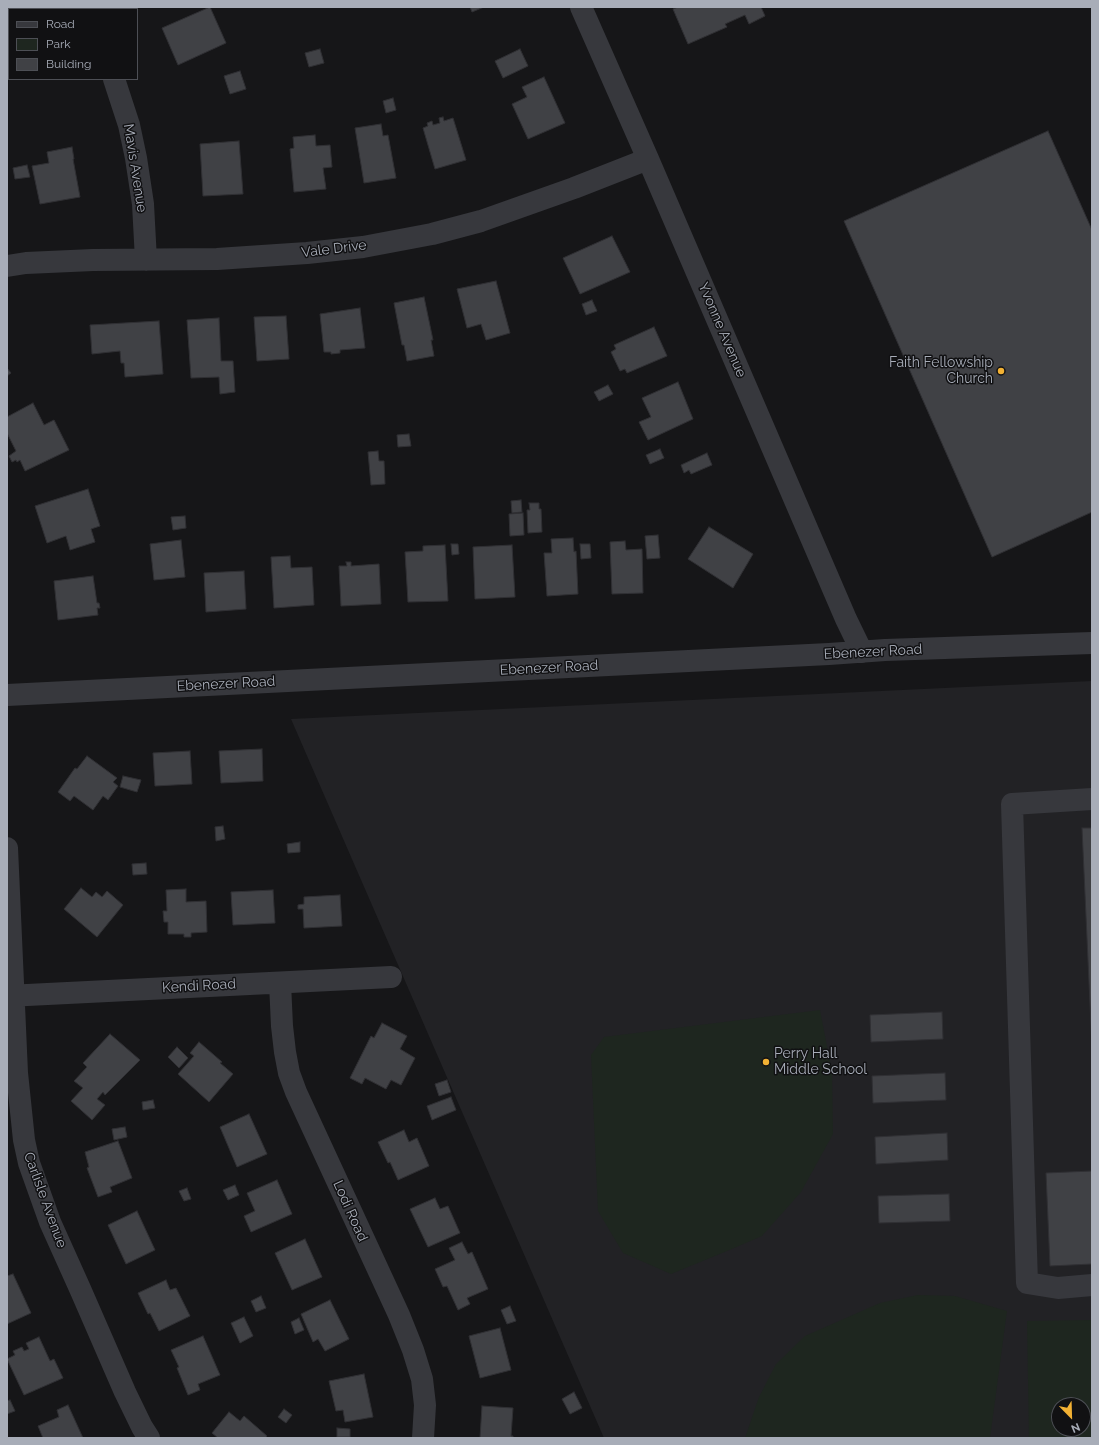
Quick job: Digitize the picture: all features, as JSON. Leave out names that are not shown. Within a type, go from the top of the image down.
[{"type":"street","name":"Yvonne Avenue","points":[[581,7],[846,619],[862,652]]},
{"type":"street","name":"Mavis Avenue","points":[[114,80],[129,125],[136,158],[143,204],[146,260]]},
{"type":"street","name":"Vale Drive","points":[[7,266],[53,261],[217,259],[307,253],[363,247],[432,234],[481,221],[525,206],[648,159]]},
{"type":"street","name":"Ebenezer Road","points":[[7,695],[885,650],[1092,643]]},
{"type":"street","points":[[1092,799],[1012,804],[1027,1283],[1058,1288],[1092,1285]]},
{"type":"street","name":"Carlisle Avenue","points":[[7,848],[10,996],[24,1140],[29,1163],[50,1222],[125,1392],[149,1438]]},
{"type":"street","name":"Kendi Road","points":[[10,996],[391,977]]},
{"type":"street","name":"Lodi Road","points":[[280,982],[282,1026],[289,1073],[296,1092],[413,1350],[422,1379],[425,1405],[423,1438]]},
{"type":"shaded area","name":"Perry Hall Middle School","points":[[1092,681],[1092,1438],[604,1438],[291,719]]},
{"type":"green space","points":[[820,1010],[832,1072],[833,1134],[801,1192],[762,1236],[671,1274],[623,1253],[598,1211],[591,1055],[604,1037]]},
{"type":"green space","points":[[918,1295],[955,1296],[1007,1311],[990,1438],[745,1438],[759,1397],[776,1364],[805,1336],[880,1303]]},
{"type":"green space","points":[[1092,1320],[1092,1438],[1029,1438],[1027,1321]]},
{"type":"building","points":[[210,7],[226,43],[178,65],[162,28]]},
{"type":"building","points":[[470,7],[484,7],[472,12]]},
{"type":"building","points":[[678,7],[761,7],[765,16],[749,24],[745,15],[725,24],[727,27],[688,44],[673,9]]},
{"type":"building","points":[[7,40],[8,40],[7,75]]},
{"type":"building","points":[[320,49],[324,63],[309,67],[305,53]]},
{"type":"building","points":[[520,49],[528,66],[503,78],[495,61]]},
{"type":"building","points":[[240,71],[246,89],[230,94],[224,76]]},
{"type":"building","points":[[544,77],[565,123],[528,139],[512,104],[527,97],[522,87]]},
{"type":"building","points":[[393,98],[396,110],[386,113],[383,101]]},
{"type":"building","points":[[443,117],[444,121],[453,118],[466,160],[435,169],[423,128],[428,126],[427,123],[432,121],[433,125],[440,123],[439,118]]},
{"type":"building","points":[[381,124],[383,136],[388,135],[396,178],[364,183],[355,128]]},
{"type":"building","name":"Faith Fellowship Church","points":[[1048,131],[1092,230],[1092,512],[992,557],[844,221]]},
{"type":"building","points":[[315,135],[316,146],[330,145],[332,167],[323,168],[326,189],[294,192],[290,149],[294,148],[293,137]]},
{"type":"building","points":[[239,141],[243,194],[203,196],[200,144]]},
{"type":"building","points":[[72,147],[80,197],[40,204],[32,166],[49,163],[47,152]]},
{"type":"building","points":[[27,165],[30,177],[15,179],[13,168]]},
{"type":"building","points":[[612,236],[630,272],[580,294],[563,258]]},
{"type":"building","points":[[496,281],[510,333],[486,340],[481,324],[467,328],[457,289]]},
{"type":"building","points":[[424,297],[433,340],[431,340],[434,356],[407,361],[404,345],[402,345],[394,303]]},
{"type":"building","points":[[592,300],[597,311],[586,315],[582,304]]},
{"type":"building","points":[[360,308],[365,348],[340,350],[340,353],[331,354],[331,352],[324,352],[320,314]]},
{"type":"building","points":[[286,316],[289,359],[257,361],[254,317]]},
{"type":"building","points":[[219,318],[221,361],[233,361],[235,392],[220,394],[219,377],[191,378],[187,320]]},
{"type":"building","points":[[159,321],[163,374],[125,377],[124,363],[121,363],[120,351],[92,354],[90,325]]},
{"type":"building","points":[[654,327],[667,356],[627,373],[625,369],[620,371],[611,352],[616,349],[614,345]]},
{"type":"building","points":[[7,368],[11,373],[7,376]]},
{"type":"building","points":[[678,382],[693,419],[648,440],[639,422],[651,417],[642,398]]},
{"type":"building","points":[[608,385],[613,394],[599,401],[594,392]]},
{"type":"building","points":[[33,403],[44,425],[54,420],[69,450],[25,471],[20,460],[17,462],[16,460],[12,462],[9,456],[16,451],[7,433],[7,417]]},
{"type":"building","points":[[409,434],[411,446],[398,447],[397,435]]},
{"type":"building","points":[[660,449],[664,458],[650,464],[646,455]]},
{"type":"building","points":[[378,451],[379,461],[384,461],[385,484],[371,485],[368,452]]},
{"type":"building","points":[[707,453],[712,465],[691,474],[689,470],[684,473],[681,465]]},
{"type":"building","points":[[88,489],[100,526],[91,529],[95,542],[70,550],[66,536],[47,543],[35,506]]},
{"type":"building","points":[[521,500],[522,512],[512,513],[511,501]]},
{"type":"building","points":[[529,503],[539,503],[539,509],[541,509],[542,532],[528,533],[527,510],[530,510]]},
{"type":"building","points":[[523,513],[524,535],[510,536],[509,514]]},
{"type":"building","points":[[185,516],[186,528],[173,530],[171,517]]},
{"type":"building","points":[[709,527],[753,554],[733,588],[688,559]]},
{"type":"building","points":[[658,535],[660,558],[647,559],[645,536]]},
{"type":"building","points":[[573,538],[574,552],[576,551],[578,594],[547,596],[544,553],[552,553],[551,539]]},
{"type":"building","points":[[181,540],[185,577],[154,580],[150,544]]},
{"type":"building","points":[[625,541],[626,550],[642,549],[643,593],[612,594],[610,542]]},
{"type":"building","points":[[451,544],[458,544],[459,554],[452,555]]},
{"type":"building","points":[[580,544],[590,544],[591,558],[581,559]]},
{"type":"building","points":[[445,545],[448,601],[408,602],[405,552],[423,551],[423,546]]},
{"type":"building","points":[[512,545],[515,597],[475,599],[473,547]]},
{"type":"building","points":[[290,556],[291,568],[312,567],[314,605],[274,608],[271,557]]},
{"type":"building","points":[[346,562],[351,562],[351,566],[379,564],[381,604],[341,606],[339,566],[347,566]]},
{"type":"building","points":[[244,571],[246,609],[206,612],[204,573]]},
{"type":"building","points":[[93,576],[97,603],[99,603],[100,608],[97,608],[98,615],[58,620],[54,581]]},
{"type":"building","points":[[262,749],[263,781],[221,783],[219,751]]},
{"type":"building","points":[[190,751],[192,784],[155,786],[153,753]]},
{"type":"building","points":[[87,756],[117,778],[113,782],[118,786],[108,800],[103,796],[93,810],[74,796],[70,801],[58,792],[75,768],[77,769]]},
{"type":"building","points":[[123,776],[141,780],[137,792],[120,787]]},
{"type":"building","points":[[223,826],[225,839],[216,841],[215,827]]},
{"type":"building","points":[[1082,828],[1092,828],[1092,1048]]},
{"type":"building","points":[[300,842],[300,852],[288,853],[287,844]]},
{"type":"building","points":[[146,863],[147,874],[133,875],[132,864]]},
{"type":"building","points":[[81,888],[92,897],[96,892],[102,897],[107,891],[123,905],[97,937],[64,909]]},
{"type":"building","points":[[186,889],[186,902],[206,901],[207,932],[191,933],[191,937],[184,937],[184,934],[168,934],[168,922],[164,922],[163,911],[167,911],[166,890]]},
{"type":"building","points":[[273,890],[275,923],[233,925],[231,892]]},
{"type":"building","points":[[340,895],[342,926],[304,928],[303,909],[298,909],[298,905],[304,904],[304,897]]},
{"type":"building","points":[[942,1012],[943,1039],[871,1042],[870,1015]]},
{"type":"building","points":[[382,1023],[407,1036],[400,1049],[415,1058],[401,1085],[391,1080],[386,1089],[365,1078],[362,1084],[350,1078],[371,1036],[374,1038]]},
{"type":"building","points":[[110,1034],[140,1060],[105,1095],[103,1092],[97,1099],[105,1105],[92,1120],[71,1101],[83,1088],[74,1081],[87,1067],[83,1063]]},
{"type":"building","points":[[199,1042],[233,1074],[209,1102],[178,1074],[194,1056],[190,1053]]},
{"type":"building","points":[[177,1047],[188,1058],[179,1068],[168,1057]]},
{"type":"building","points":[[945,1073],[946,1100],[873,1103],[872,1076]]},
{"type":"building","points":[[447,1080],[451,1092],[439,1096],[435,1084]]},
{"type":"building","points":[[451,1097],[456,1110],[432,1120],[427,1106]]},
{"type":"building","points":[[153,1100],[155,1108],[143,1110],[142,1102]]},
{"type":"building","points":[[249,1114],[267,1154],[237,1167],[220,1127]]},
{"type":"building","points":[[125,1127],[127,1137],[114,1140],[112,1129]]},
{"type":"building","points":[[404,1130],[409,1142],[417,1138],[429,1166],[398,1180],[390,1162],[388,1163],[378,1142]]},
{"type":"building","points":[[947,1133],[948,1160],[876,1164],[875,1137]]},
{"type":"building","points":[[118,1141],[132,1178],[110,1187],[112,1192],[98,1197],[87,1168],[89,1167],[85,1152]]},
{"type":"building","points":[[1092,1171],[1092,1264],[1050,1266],[1046,1173]]},
{"type":"building","points":[[277,1180],[292,1214],[251,1232],[244,1216],[255,1211],[247,1193]]},
{"type":"building","points":[[235,1185],[239,1195],[228,1200],[223,1190]]},
{"type":"building","points":[[187,1188],[191,1199],[184,1201],[179,1191]]},
{"type":"building","points":[[949,1194],[950,1221],[879,1223],[878,1196]]},
{"type":"building","points":[[435,1198],[440,1209],[448,1206],[460,1233],[428,1247],[410,1209]]},
{"type":"building","points":[[137,1211],[155,1250],[126,1264],[108,1225]]},
{"type":"building","points":[[305,1239],[322,1277],[292,1290],[275,1253]]},
{"type":"building","points":[[462,1242],[468,1254],[472,1252],[488,1289],[467,1298],[470,1304],[458,1310],[447,1286],[443,1287],[435,1269],[455,1260],[449,1248]]},
{"type":"building","points":[[13,1274],[31,1313],[7,1324],[7,1276]]},
{"type":"building","points":[[166,1280],[170,1290],[176,1288],[190,1316],[159,1331],[150,1313],[148,1314],[138,1293]]},
{"type":"building","points":[[261,1296],[266,1308],[256,1312],[251,1301]]},
{"type":"building","points":[[330,1300],[349,1339],[325,1351],[318,1339],[313,1342],[301,1314]]},
{"type":"building","points":[[510,1306],[516,1321],[507,1324],[501,1310]]},
{"type":"building","points":[[244,1317],[253,1336],[240,1343],[231,1323]]},
{"type":"building","points":[[299,1318],[304,1330],[295,1334],[291,1322]]},
{"type":"building","points":[[500,1328],[511,1370],[480,1378],[469,1336]]},
{"type":"building","points":[[203,1336],[220,1375],[198,1384],[200,1390],[188,1395],[177,1368],[179,1367],[171,1350]]},
{"type":"building","points":[[39,1337],[50,1361],[54,1359],[63,1378],[24,1395],[7,1359],[15,1355],[13,1351],[22,1347],[24,1351],[29,1349],[26,1343]]},
{"type":"building","points":[[364,1374],[373,1417],[345,1422],[343,1410],[336,1411],[329,1381]]},
{"type":"building","points":[[574,1392],[582,1408],[570,1414],[562,1399]]},
{"type":"building","points":[[10,1400],[15,1411],[7,1414],[7,1401]]},
{"type":"building","points":[[68,1405],[83,1438],[43,1438],[38,1426],[59,1417],[57,1410]]},
{"type":"building","points":[[482,1406],[513,1408],[511,1436],[513,1436],[513,1438],[480,1438]]},
{"type":"building","points":[[284,1409],[292,1415],[286,1423],[278,1417]]},
{"type":"building","points":[[229,1412],[240,1421],[244,1416],[267,1436],[265,1438],[218,1438],[212,1433]]},
{"type":"building","points":[[337,1428],[350,1429],[350,1437],[337,1437]]},
{"type":"place","name":"Faith Fellowship Church","points":[[1001,371]]},
{"type":"place","name":"Perry Hall Middle School","points":[[766,1062]]}]
